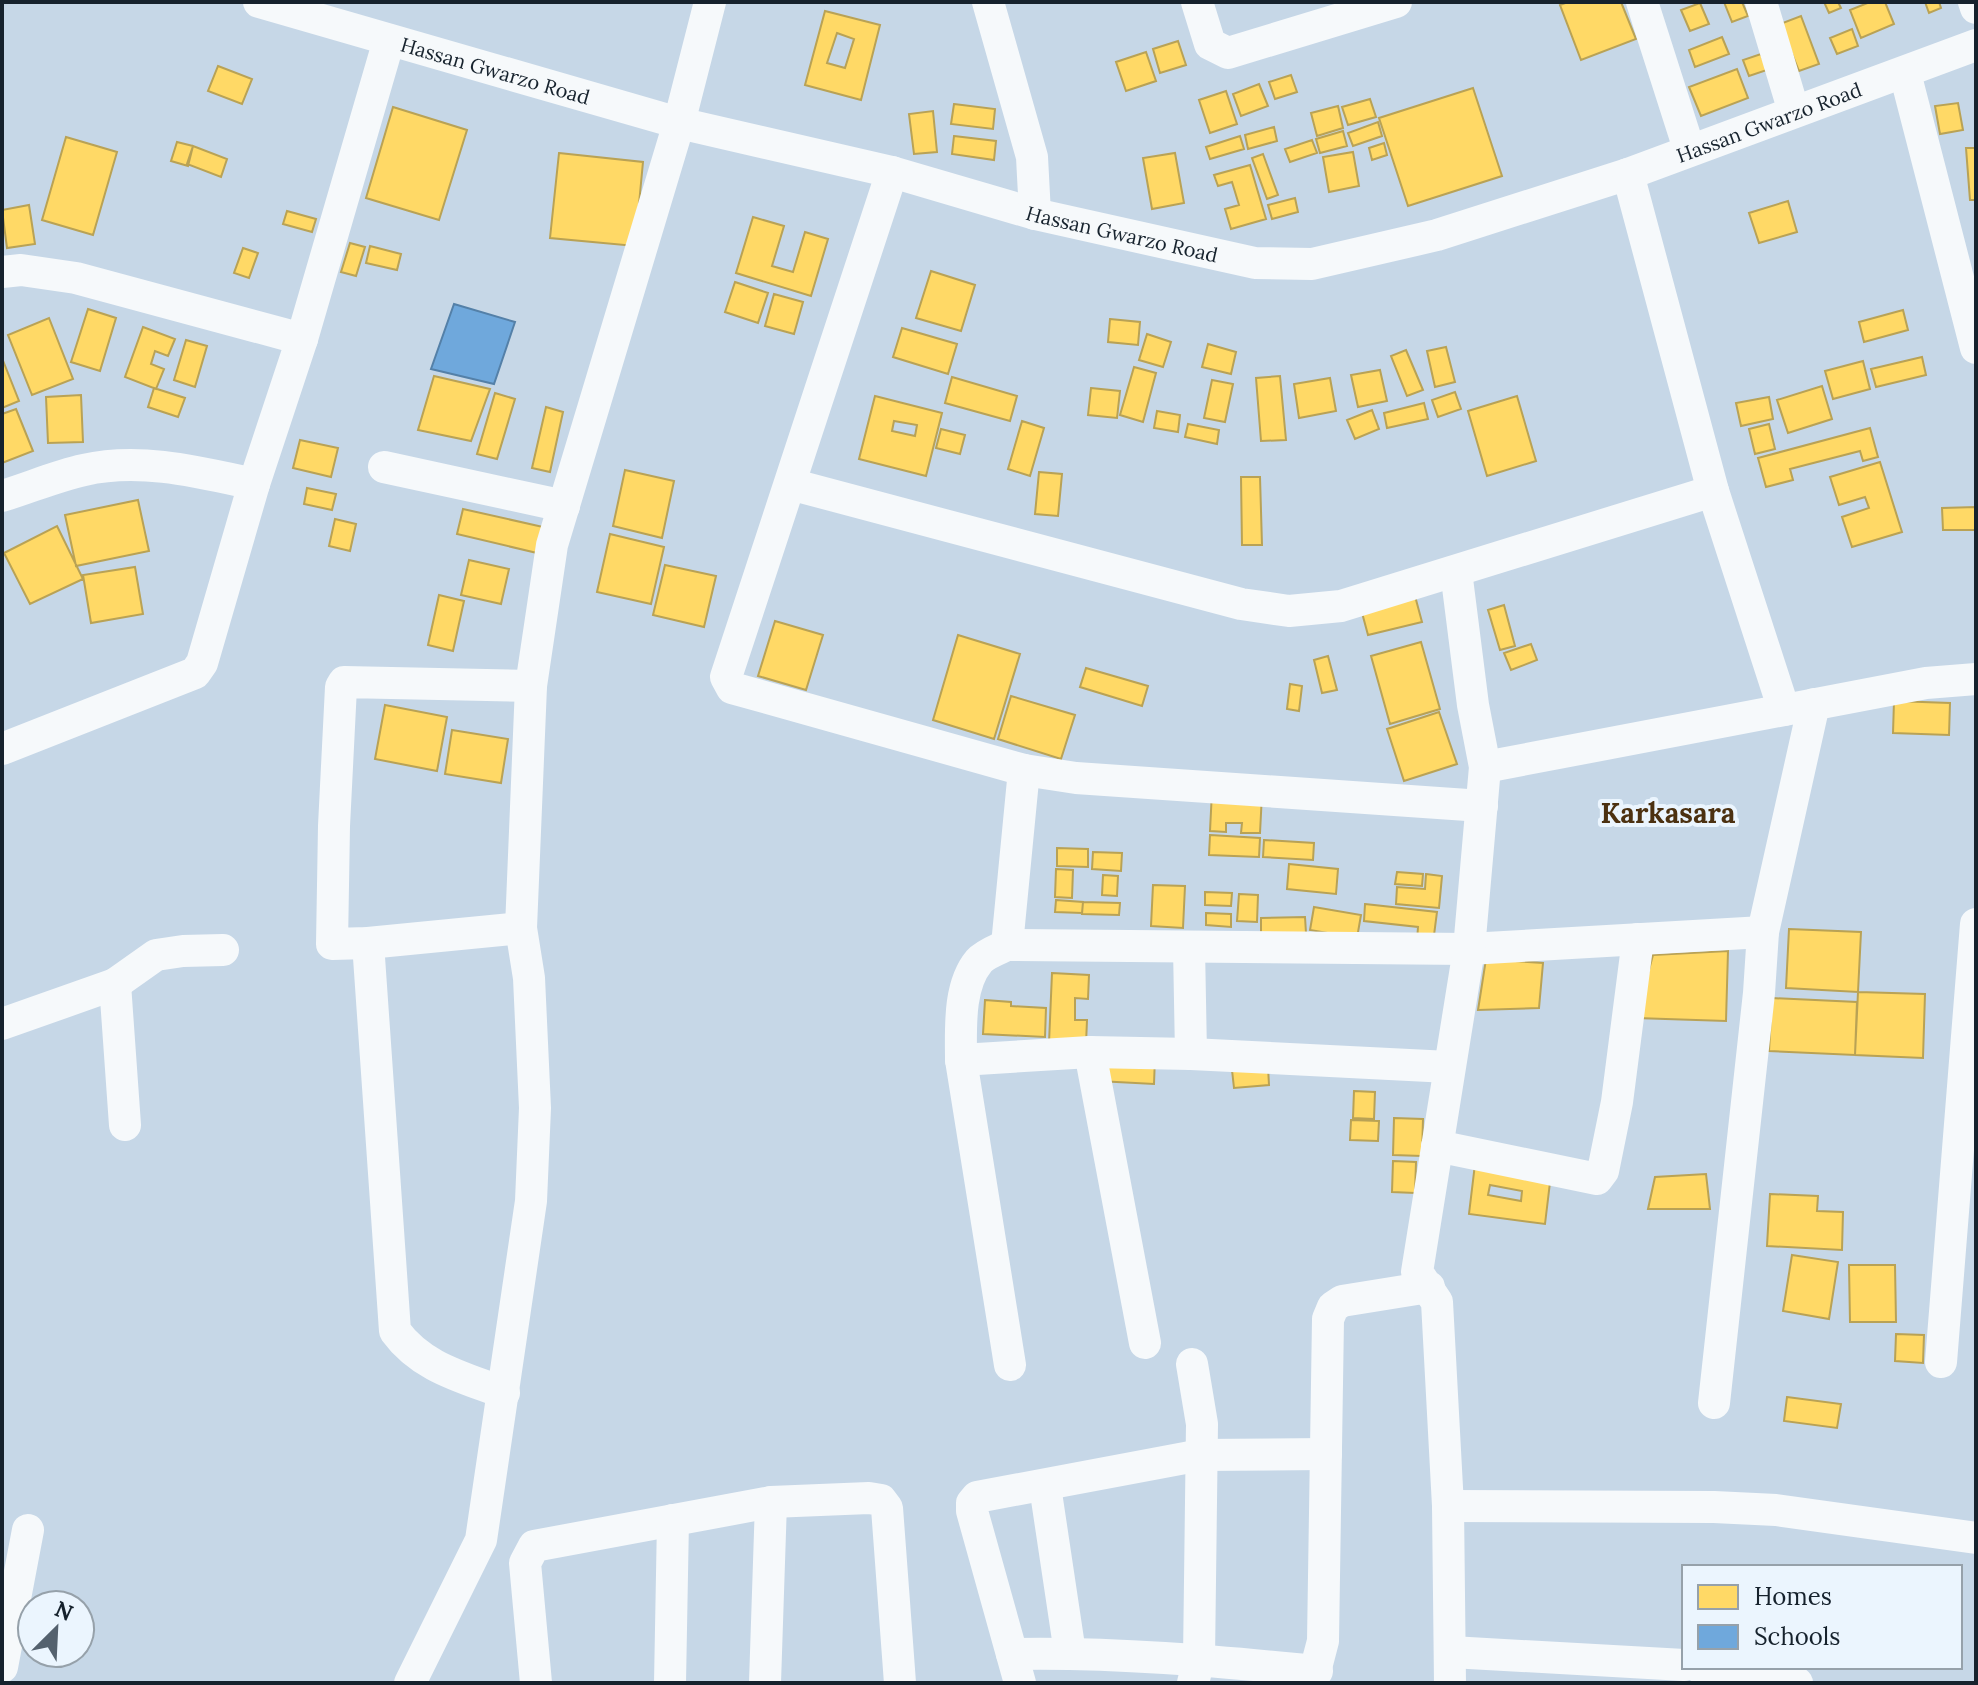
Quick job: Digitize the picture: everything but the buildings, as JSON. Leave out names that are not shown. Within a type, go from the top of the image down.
[{"type":"street","name":"Hassan Gwarzo Road","points":[[259,2],[679,123],[892,172],[1035,214],[1255,263],[1312,264],[1437,235],[1628,174],[1976,45]]},
{"type":"street","points":[[410,1683],[481,1540],[531,1201],[534,1140],[529,978],[521,928],[531,686],[552,545],[679,123],[710,2]]},
{"type":"street","points":[[988,2],[1032,157],[1035,214]]},
{"type":"street","points":[[1197,2],[1210,44],[1228,53],[1396,2]]},
{"type":"street","points":[[1642,2],[1689,149]]},
{"type":"street","points":[[1761,2],[1794,112]]},
{"type":"street","points":[[1974,2],[1976,8]]},
{"type":"street","points":[[2,749],[195,673],[202,663],[254,484],[302,339],[389,40]]},
{"type":"street","points":[[1905,73],[1976,348]]},
{"type":"street","points":[[892,172],[726,677],[732,688],[1024,770],[1076,778],[1482,806]]},
{"type":"street","points":[[1628,174],[1713,491],[1799,707],[1763,932],[1714,1403]]},
{"type":"street","points":[[2,272],[21,270],[76,278],[302,339]]},
{"type":"street","points":[[2,496],[85,469],[141,465],[196,471],[254,484]]},
{"type":"street","points":[[384,467],[564,506]]},
{"type":"street","points":[[790,484],[1241,604],[1289,611],[1341,606],[1713,491]]},
{"type":"street","points":[[1456,571],[1473,705],[1485,767],[1469,949],[1422,1234],[1423,1280],[1437,1302],[1448,1506],[1451,1668],[1682,1670],[1762,1674],[1797,1683]]},
{"type":"street","points":[[1485,767],[1926,683],[1976,679]]},
{"type":"street","points":[[521,928],[336,945],[331,941],[334,826],[342,684],[531,686]]},
{"type":"street","points":[[1007,945],[1024,770]]},
{"type":"street","points":[[1941,1362],[1976,924]]},
{"type":"street","points":[[1010,1365],[961,1060],[961,1014],[968,985],[980,959],[1007,945],[1469,949],[1763,932]]},
{"type":"street","points":[[1437,1146],[1597,1179],[1603,1171],[1617,1102],[1638,939]]},
{"type":"street","points":[[368,943],[395,1331],[406,1347],[427,1363],[504,1393]]},
{"type":"street","points":[[1189,947],[1191,1054]]},
{"type":"street","points":[[2,1024],[115,984],[156,955],[223,950]]},
{"type":"street","points":[[115,984],[125,1125]]},
{"type":"street","points":[[961,1060],[1090,1052],[1449,1067]]},
{"type":"street","points":[[1090,1052],[1145,1343]]},
{"type":"street","points":[[1326,1454],[1201,1455],[977,1497],[972,1503],[1016,1669],[1070,1653],[1196,1671],[1315,1677],[1323,1641],[1326,1454],[1328,1319],[1333,1307],[1342,1301],[1423,1280]]},
{"type":"street","points":[[1192,1364],[1202,1424],[1196,1671]]},
{"type":"street","points":[[1045,1486],[1070,1653]]},
{"type":"street","points":[[536,1683],[525,1563],[534,1546],[771,1502],[869,1498],[881,1500],[887,1508],[900,1683]]},
{"type":"street","points":[[765,1683],[771,1502]]},
{"type":"street","points":[[1448,1506],[1776,1510],[1976,1538]]},
{"type":"street","points":[[670,1683],[673,1520]]},
{"type":"street","points":[[2,1667],[28,1530]]},
{"type":"district","name":"Karkasara","points":[[1668,813]]}]
